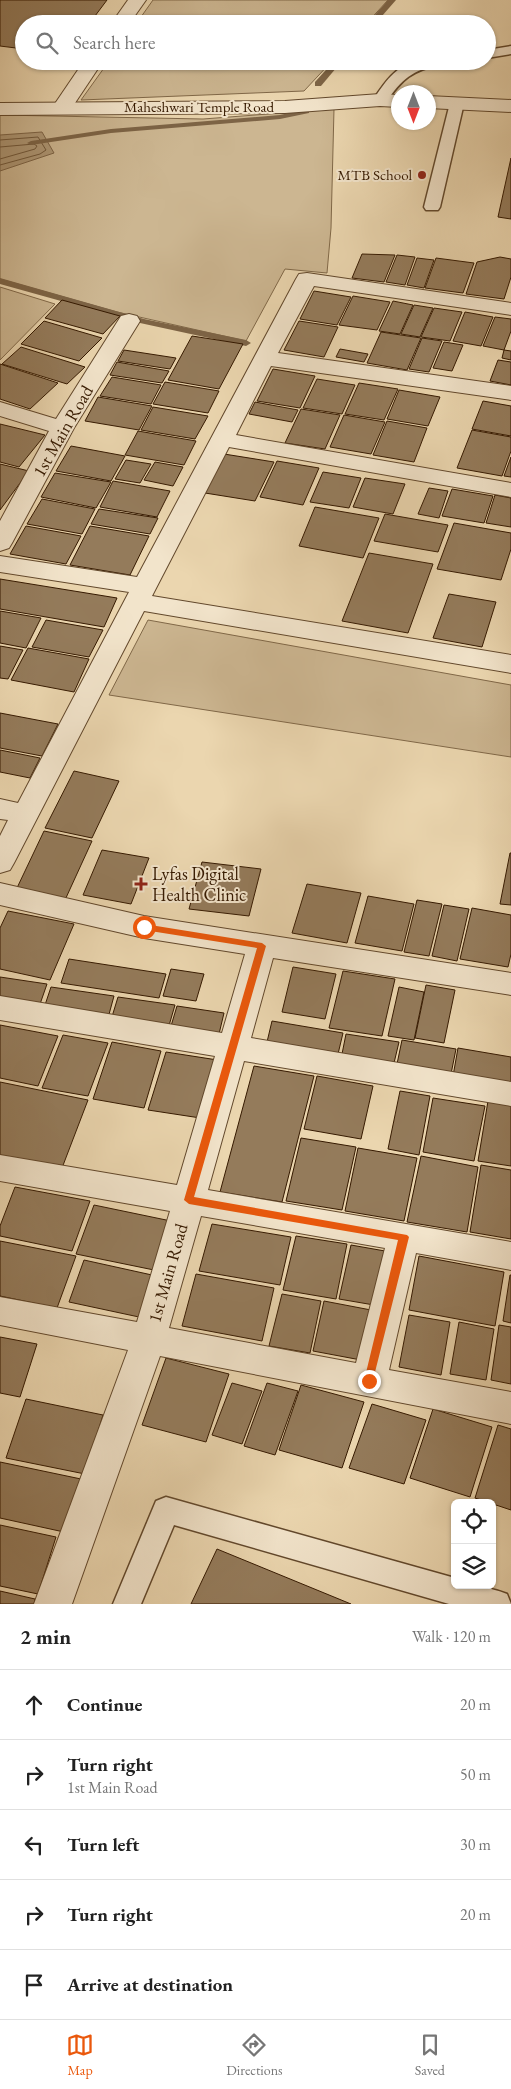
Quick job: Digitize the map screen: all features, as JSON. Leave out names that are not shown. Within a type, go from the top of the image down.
[{"type":"street","points":[[126,15],[137,0]]},
{"type":"street","points":[[62,108],[88,70]]},
{"type":"street","name":"Maheshwari Temple Road","points":[[0,109],[285,107],[389,100]]},
{"type":"street","points":[[436,102],[511,106]]},
{"type":"street","points":[[0,863],[13,812],[140,594],[307,279],[511,309]]},
{"type":"street","name":"1st Main Road","points":[[0,544],[62,428],[129,321]]},
{"type":"street","points":[[264,358],[511,393]]},
{"type":"street","points":[[0,409],[62,428]]},
{"type":"street","points":[[221,439],[511,490]]},
{"type":"street","points":[[0,564],[140,594],[511,664]]},
{"type":"street","points":[[0,894],[144,927],[511,984]]},
{"type":"street","name":"1st Main Road","points":[[0,1312],[149,1340],[262,946]]},
{"type":"street","points":[[0,1008],[511,1094]]},
{"type":"street","points":[[0,1168],[511,1256]]},
{"type":"street","points":[[369,1381],[404,1237]]},
{"type":"street","points":[[53,1604],[149,1340],[511,1408]]},
{"type":"lane","points":[[496,52],[511,50]]},
{"type":"lane","points":[[389,100],[394,78],[406,70]]},
{"type":"lane","points":[[432,207],[457,103]]},
{"type":"lane","points":[[127,1604],[166,1510],[497,1604]]},
{"type":"shaded area","points":[[153,0],[388,0],[374,15],[142,15]]},
{"type":"shaded area","points":[[103,70],[324,70],[304,91],[81,100]]},
{"type":"shaded area","points":[[334,109],[331,228],[327,273],[285,269],[246,341],[117,312],[0,279],[0,115],[203,119]]},
{"type":"shaded area","points":[[0,287],[55,304],[0,360]]},
{"type":"shaded area","points":[[148,620],[511,685],[511,757],[109,695]]},
{"type":"water","points":[[42,132],[54,153],[0,171],[0,135]]},
{"type":"building","points":[[0,0],[107,0],[96,15],[15,15],[15,48],[0,46]]},
{"type":"building","points":[[511,158],[511,219],[498,217]]},
{"type":"building","points":[[362,254],[395,255],[384,282],[352,278]]},
{"type":"building","points":[[397,255],[415,257],[405,285],[386,282]]},
{"type":"building","points":[[500,257],[511,259],[511,277],[504,299],[466,294],[477,262]]},
{"type":"building","points":[[417,258],[434,260],[424,288],[407,285]]},
{"type":"building","points":[[436,258],[474,263],[463,293],[425,288]]},
{"type":"building","points":[[314,291],[351,297],[337,325],[300,319]]},
{"type":"building","points":[[353,296],[390,302],[377,330],[339,325]]},
{"type":"building","points":[[62,300],[120,316],[103,334],[45,318]]},
{"type":"building","points":[[393,301],[413,305],[400,334],[379,331]]},
{"type":"building","points":[[414,305],[433,308],[420,337],[401,334]]},
{"type":"building","points":[[434,308],[462,312],[450,341],[421,337]]},
{"type":"building","points":[[465,312],[493,317],[481,346],[453,341]]},
{"type":"building","points":[[495,317],[511,319],[511,331],[504,350],[483,346]]},
{"type":"building","points":[[44,321],[102,338],[79,361],[21,344]]},
{"type":"building","points":[[299,321],[338,327],[324,357],[284,350]]},
{"type":"building","points":[[381,332],[421,338],[407,370],[367,363]]},
{"type":"building","points":[[192,336],[243,344],[219,389],[168,380]]},
{"type":"building","points":[[422,338],[442,341],[429,372],[409,369]]},
{"type":"building","points":[[444,342],[463,345],[452,371],[433,368]]},
{"type":"building","points":[[21,347],[85,367],[67,384],[2,364]]},
{"type":"building","points":[[340,349],[368,354],[364,362],[336,357]]},
{"type":"building","points":[[124,350],[176,358],[170,369],[118,361]]},
{"type":"building","points":[[504,350],[511,351],[511,360],[502,358]]},
{"type":"building","points":[[498,360],[511,362],[511,385],[490,381]]},
{"type":"building","points":[[117,362],[169,371],[162,383],[110,375]]},
{"type":"building","points":[[0,364],[58,383],[30,409],[0,399]]},
{"type":"building","points":[[273,369],[315,376],[300,408],[257,401]]},
{"type":"building","points":[[112,377],[161,385],[151,404],[100,396]]},
{"type":"building","points":[[317,379],[355,385],[342,414],[303,408]]},
{"type":"building","points":[[165,382],[219,391],[208,413],[153,404]]},
{"type":"building","points":[[359,383],[398,389],[384,420],[345,414]]},
{"type":"building","points":[[399,390],[440,397],[428,426],[387,419]]},
{"type":"building","points":[[98,397],[152,406],[139,430],[85,421]]},
{"type":"building","points":[[483,401],[511,406],[511,436],[472,429]]},
{"type":"building","points":[[255,402],[298,410],[292,422],[249,414]]},
{"type":"building","points":[[153,407],[208,416],[195,439],[141,430]]},
{"type":"building","points":[[301,409],[340,415],[325,449],[285,443]]},
{"type":"building","points":[[344,415],[385,422],[371,454],[330,447]]},
{"type":"building","points":[[387,421],[427,428],[414,462],[373,455]]},
{"type":"building","points":[[0,424],[45,435],[19,467],[0,462]]},
{"type":"building","points":[[472,430],[511,437],[511,451],[502,476],[457,468]]},
{"type":"building","points":[[138,431],[196,441],[184,465],[125,455]]},
{"type":"building","points":[[71,446],[125,456],[111,481],[56,471]]},
{"type":"building","points":[[224,454],[274,462],[255,501],[205,493]]},
{"type":"building","points":[[511,457],[511,477],[504,476]]},
{"type":"building","points":[[126,460],[151,464],[140,483],[115,479]]},
{"type":"building","points":[[277,461],[319,468],[303,505],[260,497]]},
{"type":"building","points":[[155,462],[183,467],[173,486],[144,480]]},
{"type":"building","points":[[0,464],[29,471],[0,510]]},
{"type":"building","points":[[323,472],[361,478],[349,508],[310,502]]},
{"type":"building","points":[[55,473],[111,482],[96,508],[41,497]]},
{"type":"building","points":[[365,478],[405,484],[393,514],[353,507]]},
{"type":"building","points":[[113,481],[170,491],[157,517],[100,507]]},
{"type":"building","points":[[429,488],[448,491],[439,518],[418,514]]},
{"type":"building","points":[[452,489],[493,496],[484,523],[442,516]]},
{"type":"building","points":[[495,495],[511,498],[511,527],[486,523]]},
{"type":"building","points":[[42,499],[95,509],[82,534],[27,524]]},
{"type":"building","points":[[315,507],[379,518],[363,558],[299,546]]},
{"type":"building","points":[[99,509],[158,518],[150,534],[91,524]]},
{"type":"building","points":[[385,514],[448,525],[438,552],[374,541]]},
{"type":"building","points":[[454,523],[511,533],[511,549],[501,580],[437,569]]},
{"type":"building","points":[[26,526],[81,536],[66,564],[10,554]]},
{"type":"building","points":[[90,526],[149,536],[130,575],[70,565]]},
{"type":"building","points":[[369,553],[433,564],[408,633],[342,621]]},
{"type":"building","points":[[0,579],[117,598],[104,627],[0,609]]},
{"type":"building","points":[[449,594],[496,602],[482,647],[433,638]]},
{"type":"building","points":[[0,611],[41,618],[26,648],[0,643]]},
{"type":"building","points":[[46,620],[103,630],[89,657],[32,647]]},
{"type":"building","points":[[0,646],[23,650],[8,679],[0,678]]},
{"type":"building","points":[[28,648],[89,659],[74,692],[11,680]]},
{"type":"building","points":[[0,713],[58,724],[42,756],[0,748]]},
{"type":"building","points":[[0,750],[40,758],[30,778],[0,772]]},
{"type":"building","points":[[74,771],[119,781],[92,838],[45,828]]},
{"type":"building","points":[[44,831],[92,841],[65,900],[16,890]]},
{"type":"building","points":[[102,850],[149,858],[131,904],[83,895]]},
{"type":"building","points":[[511,853],[511,905],[500,904]]},
{"type":"building","points":[[202,862],[261,869],[249,916],[189,909]]},
{"type":"building","points":[[307,884],[361,893],[347,943],[292,933]]},
{"type":"building","points":[[368,896],[414,904],[402,951],[355,943]]},
{"type":"building","points":[[417,900],[442,904],[429,956],[404,952]]},
{"type":"building","points":[[444,905],[469,909],[457,961],[432,956]]},
{"type":"building","points":[[472,908],[511,915],[511,954],[508,967],[460,959]]},
{"type":"building","points":[[8,911],[74,924],[50,980],[0,969],[0,928]]},
{"type":"building","points":[[69,959],[166,974],[159,998],[61,983]]},
{"type":"building","points":[[293,967],[336,974],[325,1019],[282,1012]]},
{"type":"building","points":[[171,969],[204,974],[196,1001],[163,996]]},
{"type":"building","points":[[343,971],[395,979],[382,1036],[329,1028]]},
{"type":"building","points":[[0,977],[47,984],[39,1007],[0,1001]]},
{"type":"building","points":[[426,985],[455,990],[444,1043],[415,1038]]},
{"type":"building","points":[[51,987],[114,996],[108,1018],[44,1008]]},
{"type":"building","points":[[399,987],[424,992],[414,1040],[388,1036]]},
{"type":"building","points":[[118,997],[175,1005],[168,1029],[111,1020]]},
{"type":"building","points":[[177,1006],[224,1013],[219,1034],[171,1026]]},
{"type":"building","points":[[272,1021],[343,1033],[338,1054],[267,1042]]},
{"type":"building","points":[[0,1025],[58,1036],[38,1086],[0,1078]]},
{"type":"building","points":[[346,1034],[399,1042],[394,1063],[342,1054]]},
{"type":"building","points":[[63,1035],[108,1043],[88,1096],[42,1088]]},
{"type":"building","points":[[402,1040],[456,1049],[451,1074],[397,1064]]},
{"type":"building","points":[[112,1042],[161,1051],[144,1108],[93,1099]]},
{"type":"building","points":[[458,1048],[511,1057],[511,1086],[453,1076]]},
{"type":"building","points":[[166,1052],[224,1061],[207,1119],[148,1110]]},
{"type":"building","points":[[254,1066],[314,1076],[282,1202],[220,1192]]},
{"type":"building","points":[[317,1076],[373,1086],[361,1139],[304,1129]]},
{"type":"building","points":[[0,1082],[88,1100],[62,1168],[0,1155]]},
{"type":"building","points":[[400,1091],[430,1096],[419,1155],[388,1149]]},
{"type":"building","points":[[433,1098],[485,1106],[474,1161],[423,1152]]},
{"type":"building","points":[[488,1101],[511,1105],[511,1166],[478,1161]]},
{"type":"building","points":[[301,1138],[356,1147],[342,1210],[286,1201]]},
{"type":"building","points":[[358,1148],[417,1158],[404,1221],[345,1211]]},
{"type":"building","points":[[421,1156],[478,1167],[467,1232],[407,1222]]},
{"type":"building","points":[[481,1165],[511,1170],[511,1239],[470,1232]]},
{"type":"building","points":[[15,1187],[90,1201],[72,1251],[0,1236],[0,1226]]},
{"type":"building","points":[[94,1205],[171,1221],[154,1270],[76,1254]]},
{"type":"building","points":[[212,1224],[291,1237],[280,1285],[199,1271]]},
{"type":"building","points":[[296,1236],[347,1244],[336,1299],[283,1290]]},
{"type":"building","points":[[0,1241],[76,1256],[57,1308],[0,1296]]},
{"type":"building","points":[[351,1245],[385,1251],[374,1305],[339,1299]]},
{"type":"building","points":[[419,1256],[504,1272],[495,1326],[409,1310]]},
{"type":"building","points":[[84,1260],[152,1275],[139,1317],[69,1302]]},
{"type":"building","points":[[196,1274],[274,1288],[262,1341],[182,1326]]},
{"type":"building","points":[[511,1275],[511,1323],[503,1321]]},
{"type":"building","points":[[282,1294],[321,1301],[310,1353],[269,1346]]},
{"type":"building","points":[[324,1301],[371,1310],[361,1360],[313,1351]]},
{"type":"building","points":[[409,1315],[450,1322],[441,1375],[399,1367]]},
{"type":"building","points":[[459,1322],[494,1329],[486,1380],[450,1374]]},
{"type":"building","points":[[499,1325],[511,1327],[511,1384],[491,1380]]},
{"type":"building","points":[[0,1337],[37,1344],[20,1397],[0,1393]]},
{"type":"building","points":[[166,1358],[229,1374],[206,1442],[142,1425]]},
{"type":"building","points":[[232,1383],[262,1391],[242,1444],[212,1435]]},
{"type":"building","points":[[267,1383],[298,1391],[275,1455],[244,1446]]},
{"type":"building","points":[[301,1385],[364,1402],[342,1468],[279,1450]]},
{"type":"building","points":[[26,1399],[103,1415],[85,1474],[6,1458]]},
{"type":"building","points":[[372,1404],[426,1420],[404,1484],[349,1468]]},
{"type":"building","points":[[433,1409],[492,1427],[470,1497],[410,1478]]},
{"type":"building","points":[[498,1425],[511,1429],[511,1510],[496,1505],[496,1499],[475,1498]]},
{"type":"building","points":[[0,1462],[81,1479],[64,1532],[0,1518]]},
{"type":"building","points":[[0,1525],[56,1537],[38,1594],[0,1586]]},
{"type":"building","points":[[217,1549],[351,1604],[191,1604]]},
{"type":"building","points":[[0,1591],[35,1599],[34,1604],[0,1604]]},
{"type":"waterway","points":[[379,15],[392,0]]},
{"type":"waterway","points":[[318,84],[330,70]]},
{"type":"waterway","points":[[31,143],[111,131],[280,117],[306,111]]},
{"type":"waterway","points":[[0,281],[143,321],[246,343]]},
{"type":"place","name":"MTB School","points":[[422,175]]},
{"type":"place","name":"Lyfas Digital Health Clinic","points":[[141,884]]},
{"type":"route","points":[[144,927],[262,946],[189,1200],[404,1237],[369,1381]]}]
